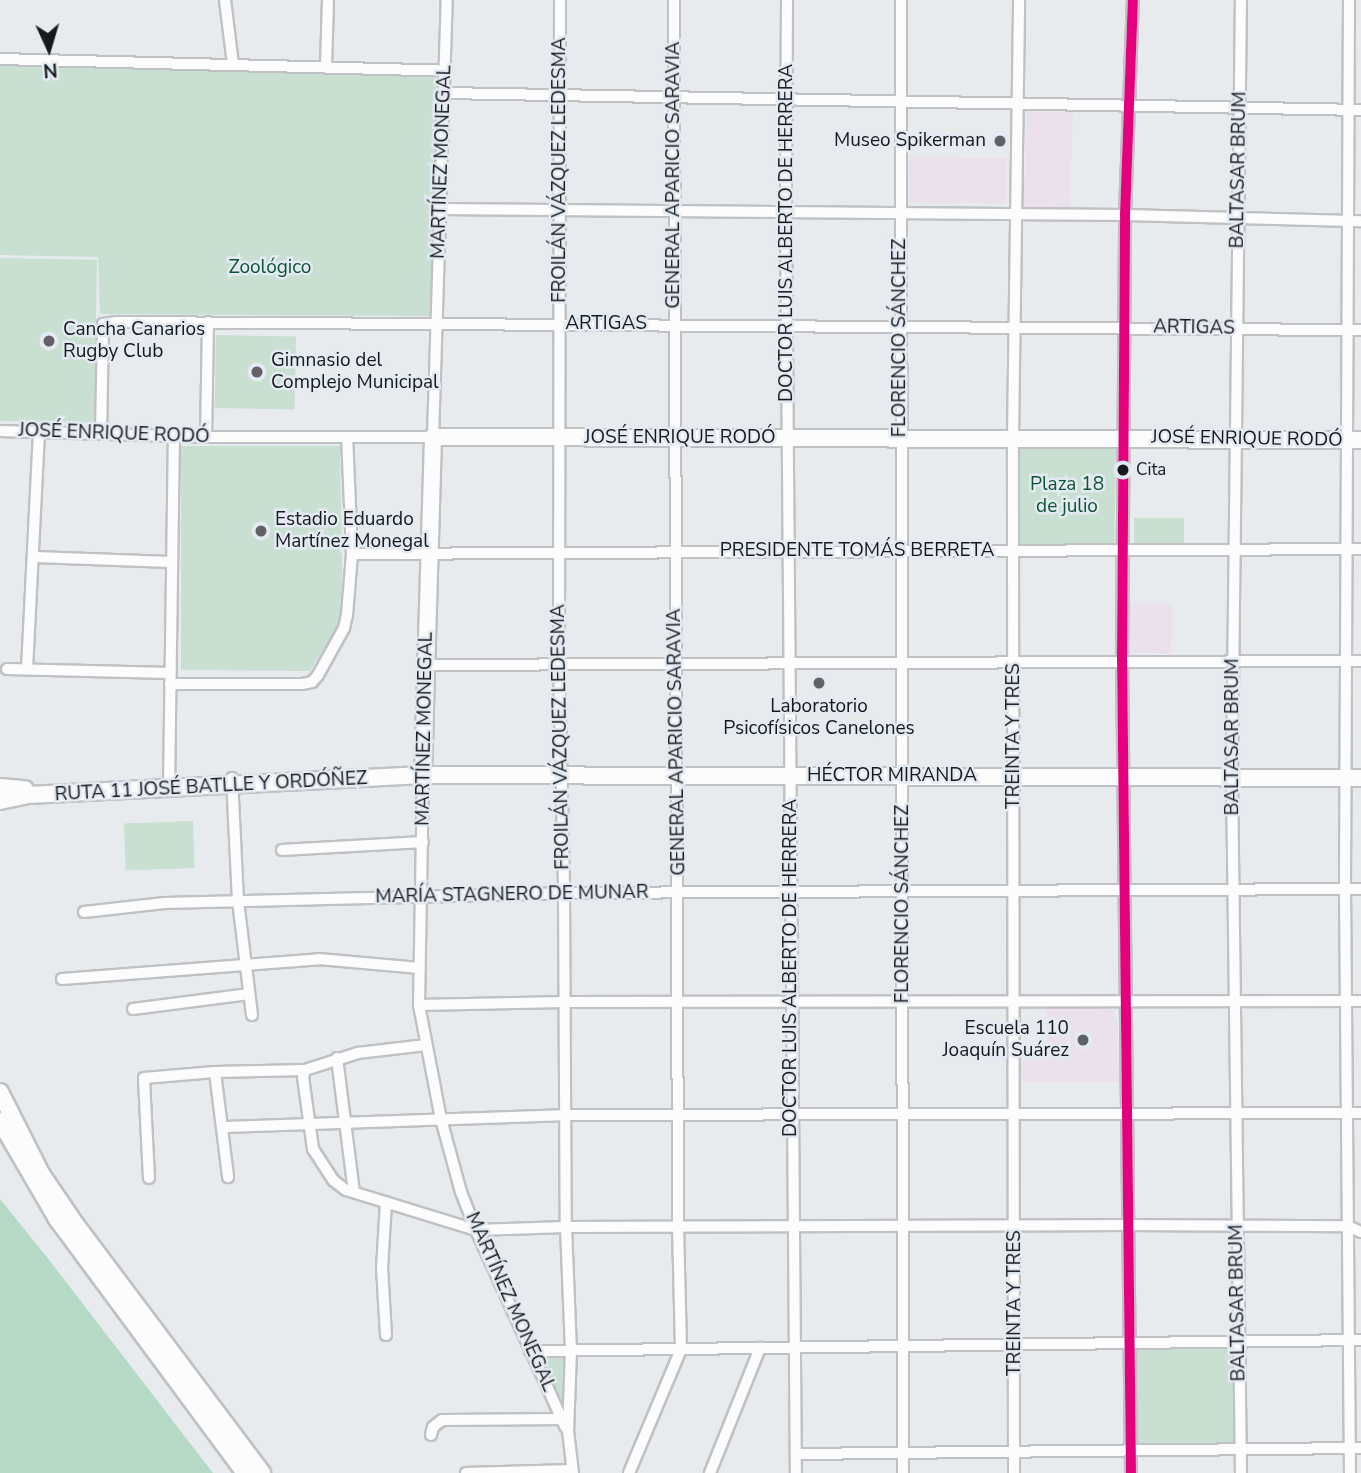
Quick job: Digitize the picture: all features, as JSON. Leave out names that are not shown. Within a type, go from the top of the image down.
[{"type":"highway","name":"JOSÉ ENRIQUE RODÓ","points":[[433,437],[1354,440]]},
{"type":"highway","name":"MARTÍNEZ MONEGAL","points":[[423,771],[433,437]]},
{"type":"highway","name":"HÉCTOR MIRANDA","points":[[423,771],[1353,778]]},
{"type":"highway","name":"RUTA 11 JOSÉ BATLLE Y ORDÓÑEZ","points":[[0,801],[28,795],[169,785],[423,771]]},
{"type":"highway","name":"RUTA 11 JOSÉ BATLLE Y ORDÓÑEZ","points":[[0,787],[19,789],[169,785]]},
{"type":"highway","points":[[0,1092],[37,1165],[76,1225],[262,1473]]},
{"type":"highway","points":[[0,1121],[57,1219],[245,1473]]},
{"type":"street","points":[[225,0],[233,64]]},
{"type":"street","points":[[326,67],[328,0]]},
{"type":"street","name":"MARTÍNEZ MONEGAL","points":[[433,437],[447,0]]},
{"type":"street","name":"FROILÁN VÁZQUEZ LEDESMA","points":[[560,0],[559,665],[564,892],[564,1115],[571,1351],[568,1431],[572,1471]]},
{"type":"street","name":"GENERAL APARICIO SARAVIA","points":[[629,1473],[681,1349],[678,1227],[674,0]]},
{"type":"street","name":"DOCTOR LUIS ALBERTO DE HERRERA","points":[[787,0],[792,1227],[796,1473]]},
{"type":"street","name":"FLORENCIO SÁNCHEZ","points":[[901,0],[903,1473]]},
{"type":"street","name":"TREINTA Y TRES","points":[[1014,1473],[1013,438],[1019,0]]},
{"type":"street","points":[[1131,1473],[1126,1225],[1122,660],[1125,215],[1133,0]]},
{"type":"street","name":"BALTASAR BRUM","points":[[1241,0],[1232,777],[1236,1002],[1234,1113],[1241,1340],[1241,1473]]},
{"type":"street","points":[[1349,0],[1349,330],[1354,440],[1346,549],[1345,661],[1353,778],[1345,888],[1350,1473]]},
{"type":"street","points":[[1355,0],[1361,0]]},
{"type":"street","points":[[0,59],[445,71]]},
{"type":"street","points":[[444,93],[1361,110]]},
{"type":"street","points":[[440,209],[1125,215],[1361,220]]},
{"type":"street","points":[[206,437],[208,322]]},
{"type":"street","name":"ARTIGAS","points":[[101,433],[103,324],[208,322],[900,325],[1361,330]]},
{"type":"street","name":"JOSÉ ENRIQUE RODÓ","points":[[0,431],[206,437],[433,437]]},
{"type":"street","points":[[27,669],[39,432]]},
{"type":"street","points":[[169,785],[174,435]]},
{"type":"street","points":[[7,669],[302,684],[312,682],[344,628],[352,554],[347,436]]},
{"type":"street","name":"PRESIDENTE TOMÁS BERRETA","points":[[352,554],[1361,549]]},
{"type":"street","points":[[34,557],[172,562]]},
{"type":"street","points":[[426,665],[1361,661]]},
{"type":"street","name":"MARTÍNEZ MONEGAL","points":[[423,771],[419,1005],[441,1119],[461,1192],[476,1230],[568,1431]]},
{"type":"street","points":[[232,781],[238,901],[252,1016]]},
{"type":"street","points":[[282,850],[422,842]]},
{"type":"street","name":"MARÍA STAGNERO DE MUNAR","points":[[84,912],[164,903],[564,892],[1361,889]]},
{"type":"street","points":[[62,979],[319,959],[420,968]]},
{"type":"street","points":[[133,1009],[249,994]]},
{"type":"street","points":[[419,1005],[791,1001],[1361,1001]]},
{"type":"street","points":[[149,1178],[145,1078],[215,1072],[305,1070],[337,1058],[426,1045]]},
{"type":"street","points":[[337,1058],[354,1192]]},
{"type":"street","points":[[305,1070],[303,1077],[313,1149],[333,1180],[354,1192],[476,1230],[566,1227],[1126,1225],[1348,1226],[1361,1232]]},
{"type":"street","points":[[215,1072],[228,1177]]},
{"type":"street","points":[[223,1127],[564,1115],[1361,1113]]},
{"type":"street","points":[[386,1202],[382,1268],[386,1335]]},
{"type":"street","points":[[530,1352],[1361,1340]]},
{"type":"street","points":[[710,1473],[760,1348]]},
{"type":"street","points":[[431,1435],[433,1427],[442,1420],[562,1419]]},
{"type":"street","points":[[796,1454],[1361,1448]]},
{"type":"street","points":[[466,1473],[572,1471]]},
{"type":"shaded area","points":[[1027,111],[1073,113],[1070,210],[1024,208]]},
{"type":"shaded area","points":[[909,156],[1007,158],[1006,204],[908,202]]},
{"type":"shaded area","points":[[1128,603],[1172,604],[1171,654],[1127,653]]},
{"type":"shaded area","name":"Escuela 110 Joaquín Suárez","points":[[1104,1007],[1104,1010],[1115,1010],[1115,1021],[1118,1021],[1119,1082],[1022,1083],[1021,1061],[1047,1059],[1046,1008]]},
{"type":"green space","name":"Zoológico","points":[[0,63],[440,74],[434,316],[100,314],[98,257],[0,255]]},
{"type":"green space","name":"Cancha Canarios Rugby Club","points":[[0,258],[97,260],[94,423],[0,421]]},
{"type":"green space","name":"Gimnasio del Complejo Municipal","points":[[216,335],[296,336],[295,409],[215,408]]},
{"type":"green space","name":"Estadio Eduardo Martínez Monegal","points":[[181,446],[340,446],[343,616],[310,671],[181,670]]},
{"type":"green space","name":"Plaza 18 de julio","points":[[1018,446],[1116,448],[1114,547],[1016,545]]},
{"type":"green space","points":[[1134,518],[1184,518],[1184,546],[1134,546]]},
{"type":"green space","points":[[193,821],[195,868],[126,870],[124,823]]},
{"type":"green space","points":[[0,1199],[50,1261],[213,1473],[0,1473]]},
{"type":"green space","points":[[1237,1343],[1239,1448],[1135,1450],[1133,1345]]},
{"type":"green space","points":[[565,1354],[564,1409],[538,1355]]},
{"type":"transit line","points":[[1131,1473],[1122,660],[1125,215],[1133,0]]},
{"type":"place","name":"Museo Spikerman","points":[[1000,141]]},
{"type":"place","name":"Cancha Canarios Rugby Club","points":[[49,341]]},
{"type":"place","name":"Gimnasio del Complejo Municipal","points":[[257,372]]},
{"type":"place","name":"Cita","points":[[1123,470]]},
{"type":"place","name":"Estadio Eduardo Martínez Monegal","points":[[261,531]]},
{"type":"place","name":"Laboratorio Psicofísicos Canelones","points":[[819,683]]},
{"type":"place","name":"Escuela 110 Joaquín Suárez","points":[[1083,1040]]}]
